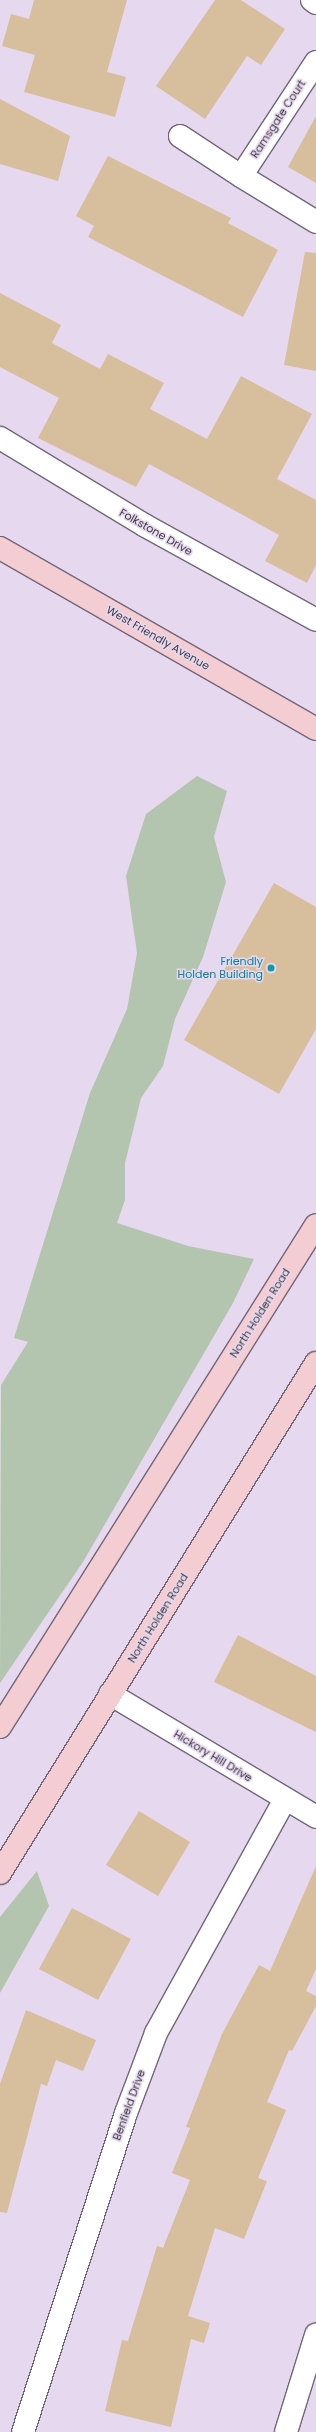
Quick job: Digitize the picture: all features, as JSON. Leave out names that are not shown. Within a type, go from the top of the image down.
[{"type":"main road","name":"West Friendly Avenue","points":[[0,548],[316,729]]},
{"type":"main road","name":"North Holden Road","points":[[0,1727],[316,1226]]},
{"type":"main road","name":"North Holden Road","points":[[0,1873],[316,1363]]},
{"type":"street","points":[[312,0],[316,3]]},
{"type":"street","name":"Ramsgate Court","points":[[241,176],[316,62]]},
{"type":"street","points":[[180,136],[241,176],[316,222]]},
{"type":"street","name":"Folkstone Drive","points":[[0,438],[144,526],[316,620]]},
{"type":"street","name":"Hickory Hill Drive","points":[[110,1694],[316,1817]]},
{"type":"street","name":"Benfield Drive","points":[[22,2432],[126,2113],[156,2033],[285,1799]]},
{"type":"street","points":[[286,2432],[316,2335]]},
{"type":"green space","points":[[197,776],[227,791],[214,837],[226,882],[203,957],[175,1019],[163,1066],[141,1098],[125,1163],[125,1200],[117,1223],[188,1246],[254,1259],[233,1303],[83,1562],[0,1683],[1,1385],[28,1342],[14,1338],[90,1093],[127,1009],[137,953],[126,876],[146,814]]},
{"type":"green space","points":[[37,1871],[49,1906],[0,1993],[0,1917]]},
{"type":"building","points":[[34,0],[127,0],[107,72],[126,77],[115,117],[24,92],[35,55],[2,46],[11,14],[29,19]]},
{"type":"building","points":[[215,0],[241,0],[285,29],[261,65],[247,56],[205,119],[156,86]]},
{"type":"building","points":[[0,99],[70,136],[58,181],[0,164]]},
{"type":"building","points":[[316,116],[316,183],[288,167]]},
{"type":"building","points":[[108,156],[231,218],[228,223],[278,250],[243,317],[88,237],[94,226],[76,216]]},
{"type":"building","points":[[305,252],[316,253],[316,371],[284,365]]},
{"type":"building","points":[[0,293],[61,325],[52,343],[100,369],[108,354],[164,383],[150,409],[207,439],[241,376],[312,414],[277,479],[316,500],[316,565],[307,583],[265,561],[279,535],[201,492],[149,464],[136,487],[38,438],[59,398],[0,367]]},
{"type":"building","name":"Friendly Holden Building","points":[[274,883],[316,907],[316,1029],[279,1094],[184,1040]]},
{"type":"building","points":[[238,1635],[316,1676],[316,1732],[214,1682]]},
{"type":"building","points":[[139,1811],[190,1842],[158,1896],[106,1865]]},
{"type":"building","points":[[316,1866],[316,1969],[306,1991],[316,1996],[316,2006],[292,2051],[289,2050],[267,2102],[286,2110],[258,2178],[267,2181],[244,2239],[215,2228],[188,2316],[210,2323],[204,2343],[191,2339],[171,2427],[105,2411],[122,2340],[128,2341],[157,2246],[163,2248],[190,2180],[172,2173],[190,2128],[186,2127],[222,2034],[259,1965],[270,1971]]},
{"type":"building","points":[[72,1908],[131,1939],[98,2000],[39,1969]]},
{"type":"building","points":[[26,2010],[96,2040],[83,2071],[56,2060],[47,2086],[41,2084],[7,2213],[0,2212],[0,2084]]},
{"type":"place","name":"Friendly Holden Building","points":[[271,968]]}]
